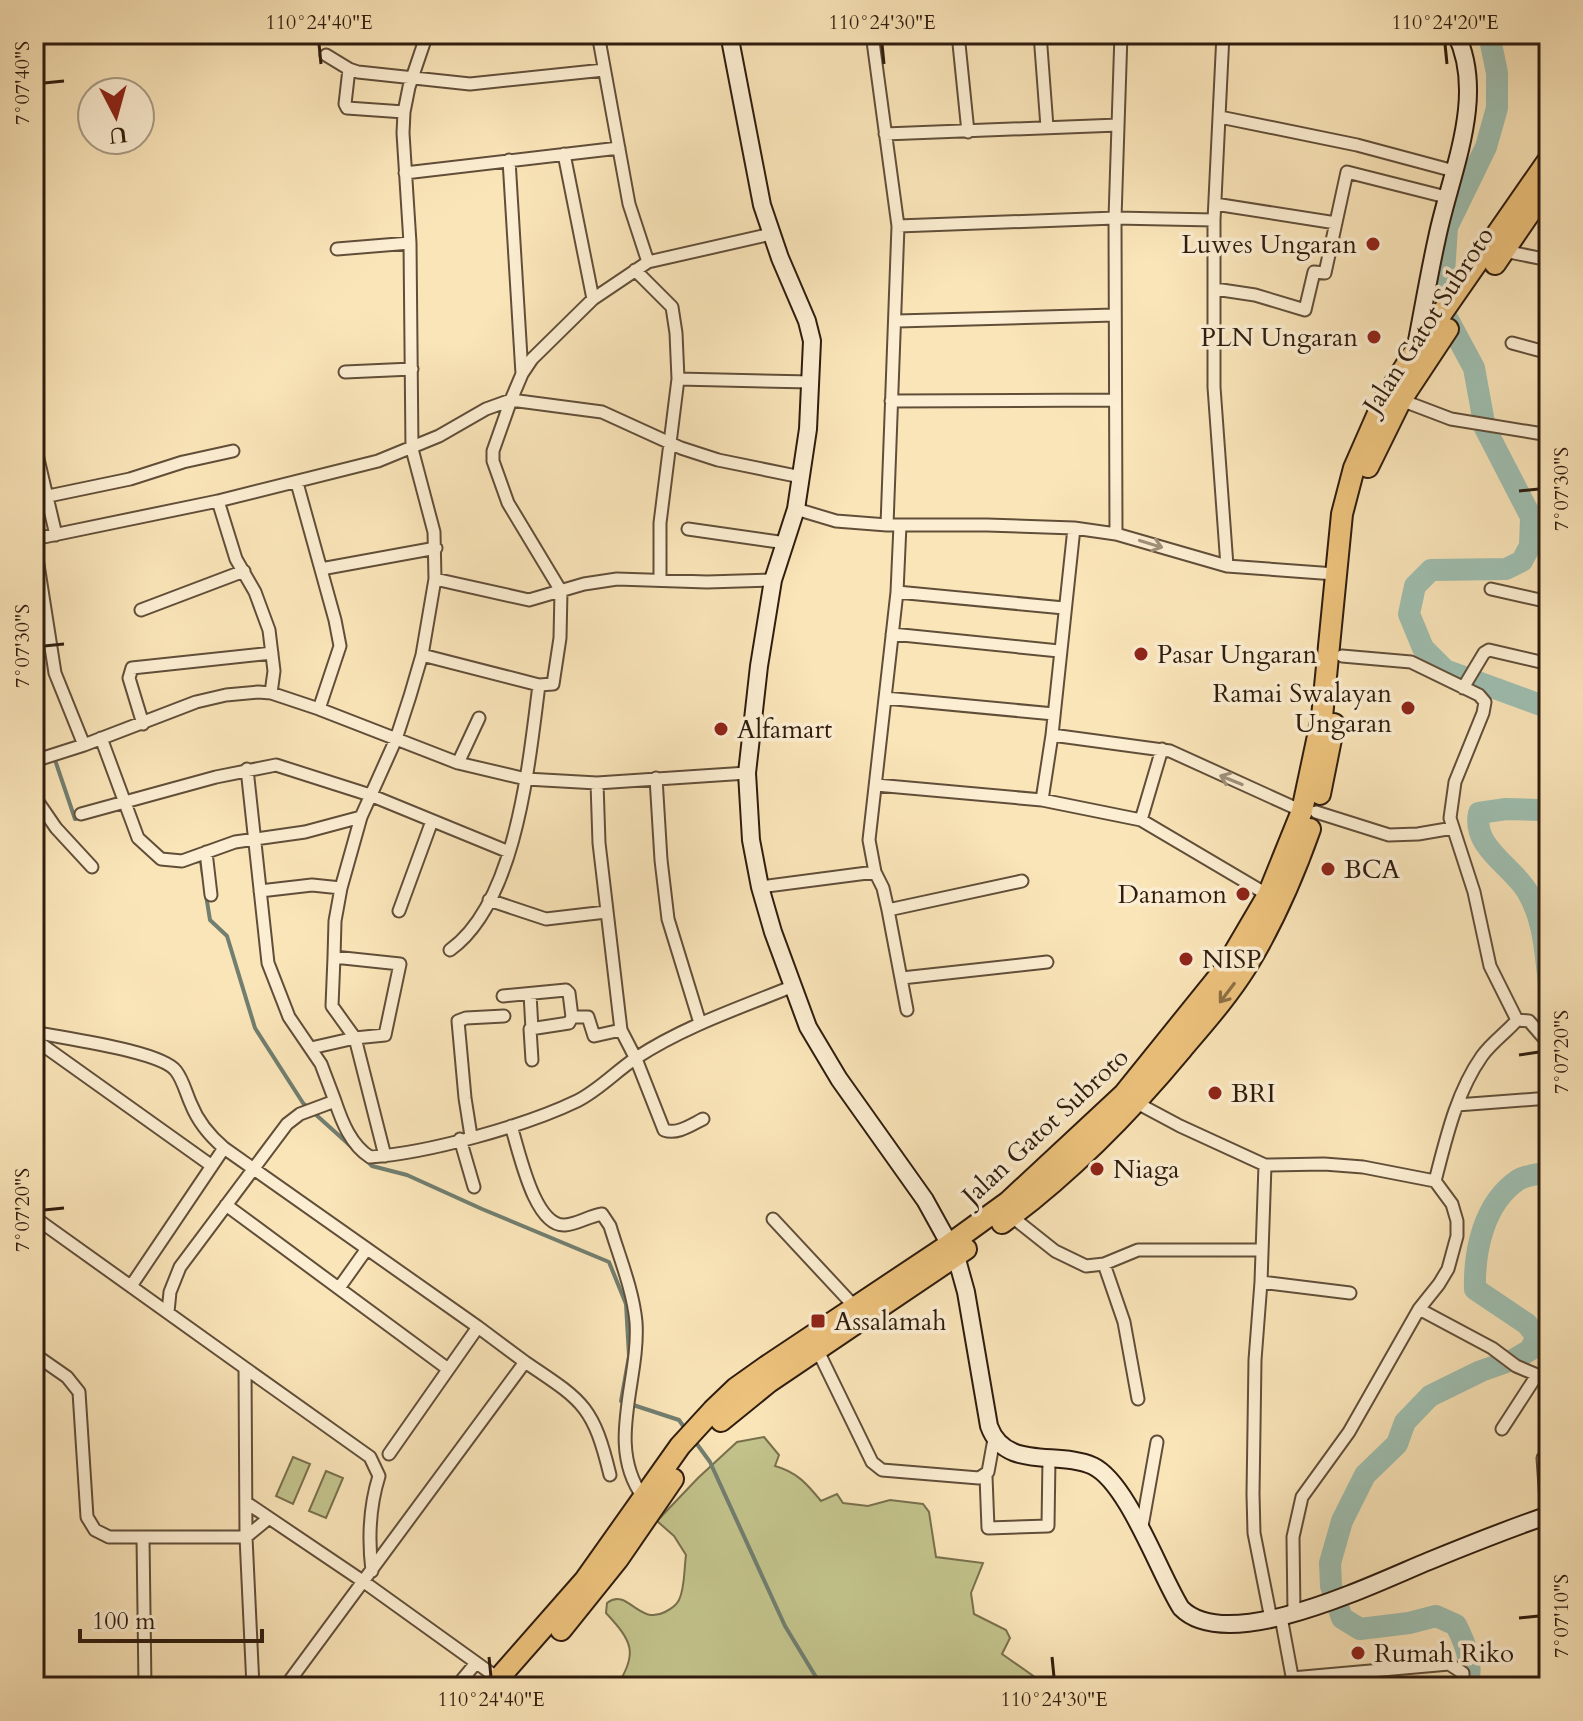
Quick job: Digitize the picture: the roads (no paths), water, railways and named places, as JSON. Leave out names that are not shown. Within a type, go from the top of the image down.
[{"type":"highway","name":"Jalan Gatot Subroto","points":[[501,1685],[585,1580],[643,1497],[736,1388],[854,1306],[1011,1216],[1091,1148],[1137,1103],[1245,968],[1293,876],[1332,739],[1352,533],[1358,498],[1375,451],[1401,400],[1549,159]]},
{"type":"highway","name":"Jalan Gatot Subroto","points":[[501,1685],[618,1559],[692,1443],[745,1399],[953,1250],[1008,1202],[1124,1094],[1224,970],[1268,895],[1309,812],[1322,717],[1342,514],[1354,468],[1383,402],[1414,352],[1442,316],[1504,251],[1549,185]]},
{"type":"street","points":[[388,1155],[355,1038],[332,1006],[335,921],[341,888],[361,817],[396,739],[422,655],[435,579],[436,548],[427,499],[412,449],[410,243],[404,112],[427,34]]},
{"type":"street","points":[[598,34],[629,204],[648,262]]},
{"type":"street","points":[[729,34],[754,171],[771,234],[811,331],[808,429],[801,477],[796,509],[773,580],[759,666],[747,773],[751,840],[760,887],[804,1019],[828,1062],[925,1200],[953,1250],[966,1292],[989,1426],[994,1439],[1010,1451],[1086,1464],[1099,1470],[1126,1502],[1171,1593],[1189,1616],[1220,1624],[1282,1616],[1325,1604],[1548,1516],[1543,1458],[1549,1452]]},
{"type":"street","points":[[872,34],[898,226],[897,321],[887,525]]},
{"type":"street","points":[[958,34],[968,132]]},
{"type":"street","points":[[1040,34],[1047,127]]},
{"type":"street","points":[[1116,534],[1114,315],[1121,34]]},
{"type":"street","points":[[1223,34],[1214,220],[1214,387],[1227,566]]},
{"type":"street","points":[[1414,352],[1446,197],[1465,126],[1467,64],[1456,34]]},
{"type":"street","points":[[326,55],[349,69],[470,84],[604,70]]},
{"type":"street","points":[[349,69],[347,108],[404,112]]},
{"type":"street","points":[[1220,117],[1357,145],[1454,171]]},
{"type":"street","points":[[885,134],[1118,125]]},
{"type":"street","points":[[405,173],[619,148]]},
{"type":"street","points":[[564,154],[593,299]]},
{"type":"street","points":[[509,160],[522,374]]},
{"type":"street","points":[[1215,289],[1255,295],[1305,310],[1314,272],[1325,273],[1347,172],[1446,197]]},
{"type":"street","points":[[1215,204],[1336,223]]},
{"type":"street","points":[[898,226],[1115,218],[1214,220]]},
{"type":"street","points":[[422,655],[539,685],[553,684],[560,638],[561,591],[508,503],[493,461],[493,451],[522,374],[542,348],[593,299],[648,262],[771,234]]},
{"type":"street","points":[[337,249],[410,243]]},
{"type":"street","points":[[1504,251],[1549,260]]},
{"type":"street","points":[[635,270],[672,307],[676,333],[678,379],[660,523],[660,579]]},
{"type":"street","points":[[897,321],[1114,315]]},
{"type":"street","points":[[1512,343],[1549,353]]},
{"type":"street","points":[[345,372],[412,369]]},
{"type":"street","points":[[678,379],[811,382]]},
{"type":"street","points":[[81,746],[55,673],[34,539],[218,501],[378,461],[412,449],[486,409],[511,400],[602,412],[669,443],[718,460],[801,477]]},
{"type":"street","points":[[891,401],[1115,400]]},
{"type":"street","points":[[1401,400],[1437,415],[1479,425],[1549,435]]},
{"type":"street","points":[[34,442],[56,535]]},
{"type":"street","points":[[34,499],[130,479],[183,462],[233,451]]},
{"type":"street","points":[[297,483],[340,646],[319,709]]},
{"type":"street","points":[[218,501],[231,545],[262,610],[272,653],[271,693]]},
{"type":"street","points":[[796,509],[836,521],[887,525],[1074,528],[1116,534],[1227,566],[1335,574]]},
{"type":"street","points":[[900,525],[897,592],[869,840],[875,872],[888,910],[907,1010]]},
{"type":"street","points":[[1042,800],[1074,528]]},
{"type":"street","points":[[688,529],[786,543]]},
{"type":"street","points":[[321,569],[436,548]]},
{"type":"street","points":[[141,610],[244,571]]},
{"type":"street","points":[[435,579],[529,600],[599,581],[773,580]]},
{"type":"street","points":[[1491,589],[1549,602]]},
{"type":"street","points":[[897,592],[1064,608]]},
{"type":"street","points":[[892,634],[1059,651]]},
{"type":"street","points":[[1463,688],[1484,653],[1489,650],[1549,664]]},
{"type":"street","points":[[143,724],[129,678],[132,668],[272,653]]},
{"type":"street","points":[[1342,656],[1411,662],[1479,695],[1485,706],[1455,782],[1450,809],[1493,974],[1517,1020]]},
{"type":"street","points":[[450,950],[470,931],[489,900],[509,852],[519,819],[539,685]]},
{"type":"street","points":[[34,761],[211,698],[271,693],[458,763],[526,779],[597,783],[747,773]]},
{"type":"street","points":[[885,698],[1054,714]]},
{"type":"street","points":[[458,763],[479,718]]},
{"type":"street","points":[[1052,735],[1162,749],[1309,812],[1389,835],[1453,828]]},
{"type":"street","points":[[101,738],[138,838],[161,859],[182,861],[254,839],[305,832],[361,817]]},
{"type":"street","points":[[1141,820],[1162,749]]},
{"type":"street","points":[[81,814],[247,769],[286,767],[370,795],[509,852]]},
{"type":"street","points":[[247,769],[268,963],[289,1017],[327,1076],[349,1134],[361,1151],[370,1157],[404,1152],[511,1126],[575,1102],[593,1093],[636,1059],[700,1023],[791,987]]},
{"type":"street","points":[[656,778],[668,919],[700,1023]]},
{"type":"street","points":[[597,783],[606,912],[621,1030],[665,1131],[682,1130],[703,1119]]},
{"type":"street","points":[[876,785],[1042,800],[1141,820],[1268,895]]},
{"type":"street","points":[[34,796],[56,828],[92,867]]},
{"type":"street","points":[[399,911],[432,821]]},
{"type":"street","points":[[206,852],[211,895]]},
{"type":"street","points":[[760,887],[875,872]]},
{"type":"street","points":[[888,910],[1022,881]]},
{"type":"street","points":[[260,891],[323,885],[341,888]]},
{"type":"street","points":[[489,900],[546,919],[606,912]]},
{"type":"street","points":[[311,1048],[386,1033],[400,964],[334,957]]},
{"type":"street","points":[[902,978],[1047,962]]},
{"type":"street","points":[[503,996],[569,991],[572,1017],[569,1023],[532,1029]]},
{"type":"street","points":[[530,994],[532,1060]]},
{"type":"street","points":[[474,1187],[465,1138],[458,1021],[504,1016]]},
{"type":"street","points":[[572,1017],[588,1017],[594,1036],[621,1030]]},
{"type":"street","points":[[1517,1020],[1529,1021],[1549,1044]]},
{"type":"street","points":[[1435,1181],[1457,1105],[1483,1055],[1517,1020]]},
{"type":"street","points":[[34,1032],[125,1050],[170,1064],[196,1116],[224,1148],[478,1327],[585,1408],[599,1432],[610,1475]]},
{"type":"street","points":[[34,1039],[212,1166]]},
{"type":"street","points":[[1457,1105],[1549,1098]]},
{"type":"street","points":[[168,1312],[170,1292],[180,1267],[287,1124],[300,1114],[335,1101]]},
{"type":"street","points":[[1137,1103],[1265,1165],[1343,1165],[1435,1181],[1456,1213],[1457,1236],[1448,1269],[1419,1309],[1349,1432],[1302,1497],[1282,1616]]},
{"type":"street","points":[[511,1126],[536,1204],[546,1218],[566,1225],[602,1214],[610,1226],[636,1321],[624,1436],[626,1465],[643,1497]]},
{"type":"street","points":[[131,1286],[224,1148]]},
{"type":"street","points":[[1265,1165],[1255,1360],[1254,1533],[1282,1616],[1293,1683]]},
{"type":"street","points":[[226,1205],[448,1369]]},
{"type":"street","points":[[1011,1216],[1067,1259],[1086,1266],[1104,1264],[1138,1250],[1262,1250]]},
{"type":"street","points":[[34,1217],[370,1457],[379,1476]]},
{"type":"street","points":[[773,1219],[854,1306]]},
{"type":"street","points":[[339,1288],[366,1250]]},
{"type":"street","points":[[1104,1264],[1124,1322],[1138,1399]]},
{"type":"street","points":[[1261,1282],[1350,1293]]},
{"type":"street","points":[[1419,1309],[1492,1348],[1516,1366],[1549,1380]]},
{"type":"street","points":[[372,1571],[370,1517],[379,1476],[389,1454],[478,1327]]},
{"type":"street","points":[[817,1349],[876,1468],[938,1476],[986,1476]]},
{"type":"street","points":[[34,1354],[67,1377],[79,1392],[90,1524],[95,1530],[109,1537],[246,1537],[269,1518]]},
{"type":"street","points":[[285,1687],[525,1362]]},
{"type":"street","points":[[245,1368],[246,1537],[253,1687]]},
{"type":"street","points":[[1502,1429],[1537,1375]]},
{"type":"street","points":[[994,1439],[986,1476],[988,1528],[1048,1526],[1049,1458]]},
{"type":"street","points":[[1141,1532],[1157,1442]]},
{"type":"street","points":[[370,1457],[389,1454]]},
{"type":"street","points":[[247,1503],[364,1582],[476,1663],[501,1685]]},
{"type":"street","points":[[143,1538],[145,1687]]},
{"type":"street","points":[[456,1687],[476,1663]]},
{"type":"street","points":[[1278,1687],[1449,1664],[1463,1673],[1463,1687]]},
{"type":"waterway","points":[[1489,34],[1497,73],[1497,108],[1486,147],[1447,227],[1444,274],[1438,301],[1474,368],[1485,428],[1531,517],[1530,546],[1522,561],[1506,569],[1431,570],[1415,586],[1409,614],[1423,648],[1445,670],[1549,708]]},
{"type":"waterway","points":[[34,651],[48,651]]},
{"type":"waterway","points":[[59,758],[55,760],[75,819],[83,817]]},
{"type":"waterway","points":[[1549,808],[1479,813],[1478,825],[1487,846],[1520,882],[1533,902],[1543,936],[1549,983]]},
{"type":"waterway","points":[[192,862],[201,861],[203,875]]},
{"type":"waterway","points":[[206,895],[210,920],[227,936],[255,1028],[303,1103],[355,1150]]},
{"type":"waterway","points":[[364,1158],[372,1166],[407,1175],[609,1262],[626,1304],[629,1356],[621,1401],[679,1420],[686,1430]]},
{"type":"waterway","points":[[1467,1687],[1470,1671],[1468,1655],[1456,1625],[1436,1616],[1360,1629],[1342,1618],[1331,1586],[1330,1563],[1342,1521],[1365,1475],[1397,1444],[1405,1422],[1430,1396],[1530,1350],[1537,1337],[1527,1324],[1475,1289],[1477,1259],[1483,1228],[1506,1190],[1521,1178],[1549,1172]]},
{"type":"waterway","points":[[694,1440],[710,1462],[785,1626],[822,1687]]},
{"type":"place","name":"Luwes Ungaran","points":[[1373,244]]},
{"type":"place","name":"PLN Ungaran","points":[[1374,337]]},
{"type":"place","name":"Pasar Ungaran","points":[[1141,654]]},
{"type":"place","name":"Ramai Swalayan Ungaran","points":[[1408,708]]},
{"type":"place","name":"Alfamart","points":[[721,729]]},
{"type":"place","name":"BCA","points":[[1328,869]]},
{"type":"place","name":"Danamon","points":[[1243,894]]},
{"type":"place","name":"NISP","points":[[1186,959]]},
{"type":"place","name":"BRI","points":[[1215,1093]]},
{"type":"place","name":"Niaga","points":[[1097,1169]]},
{"type":"place","name":"Assalamah","points":[[818,1321]]},
{"type":"place","name":"Rumah Riko","points":[[1358,1653]]}]
